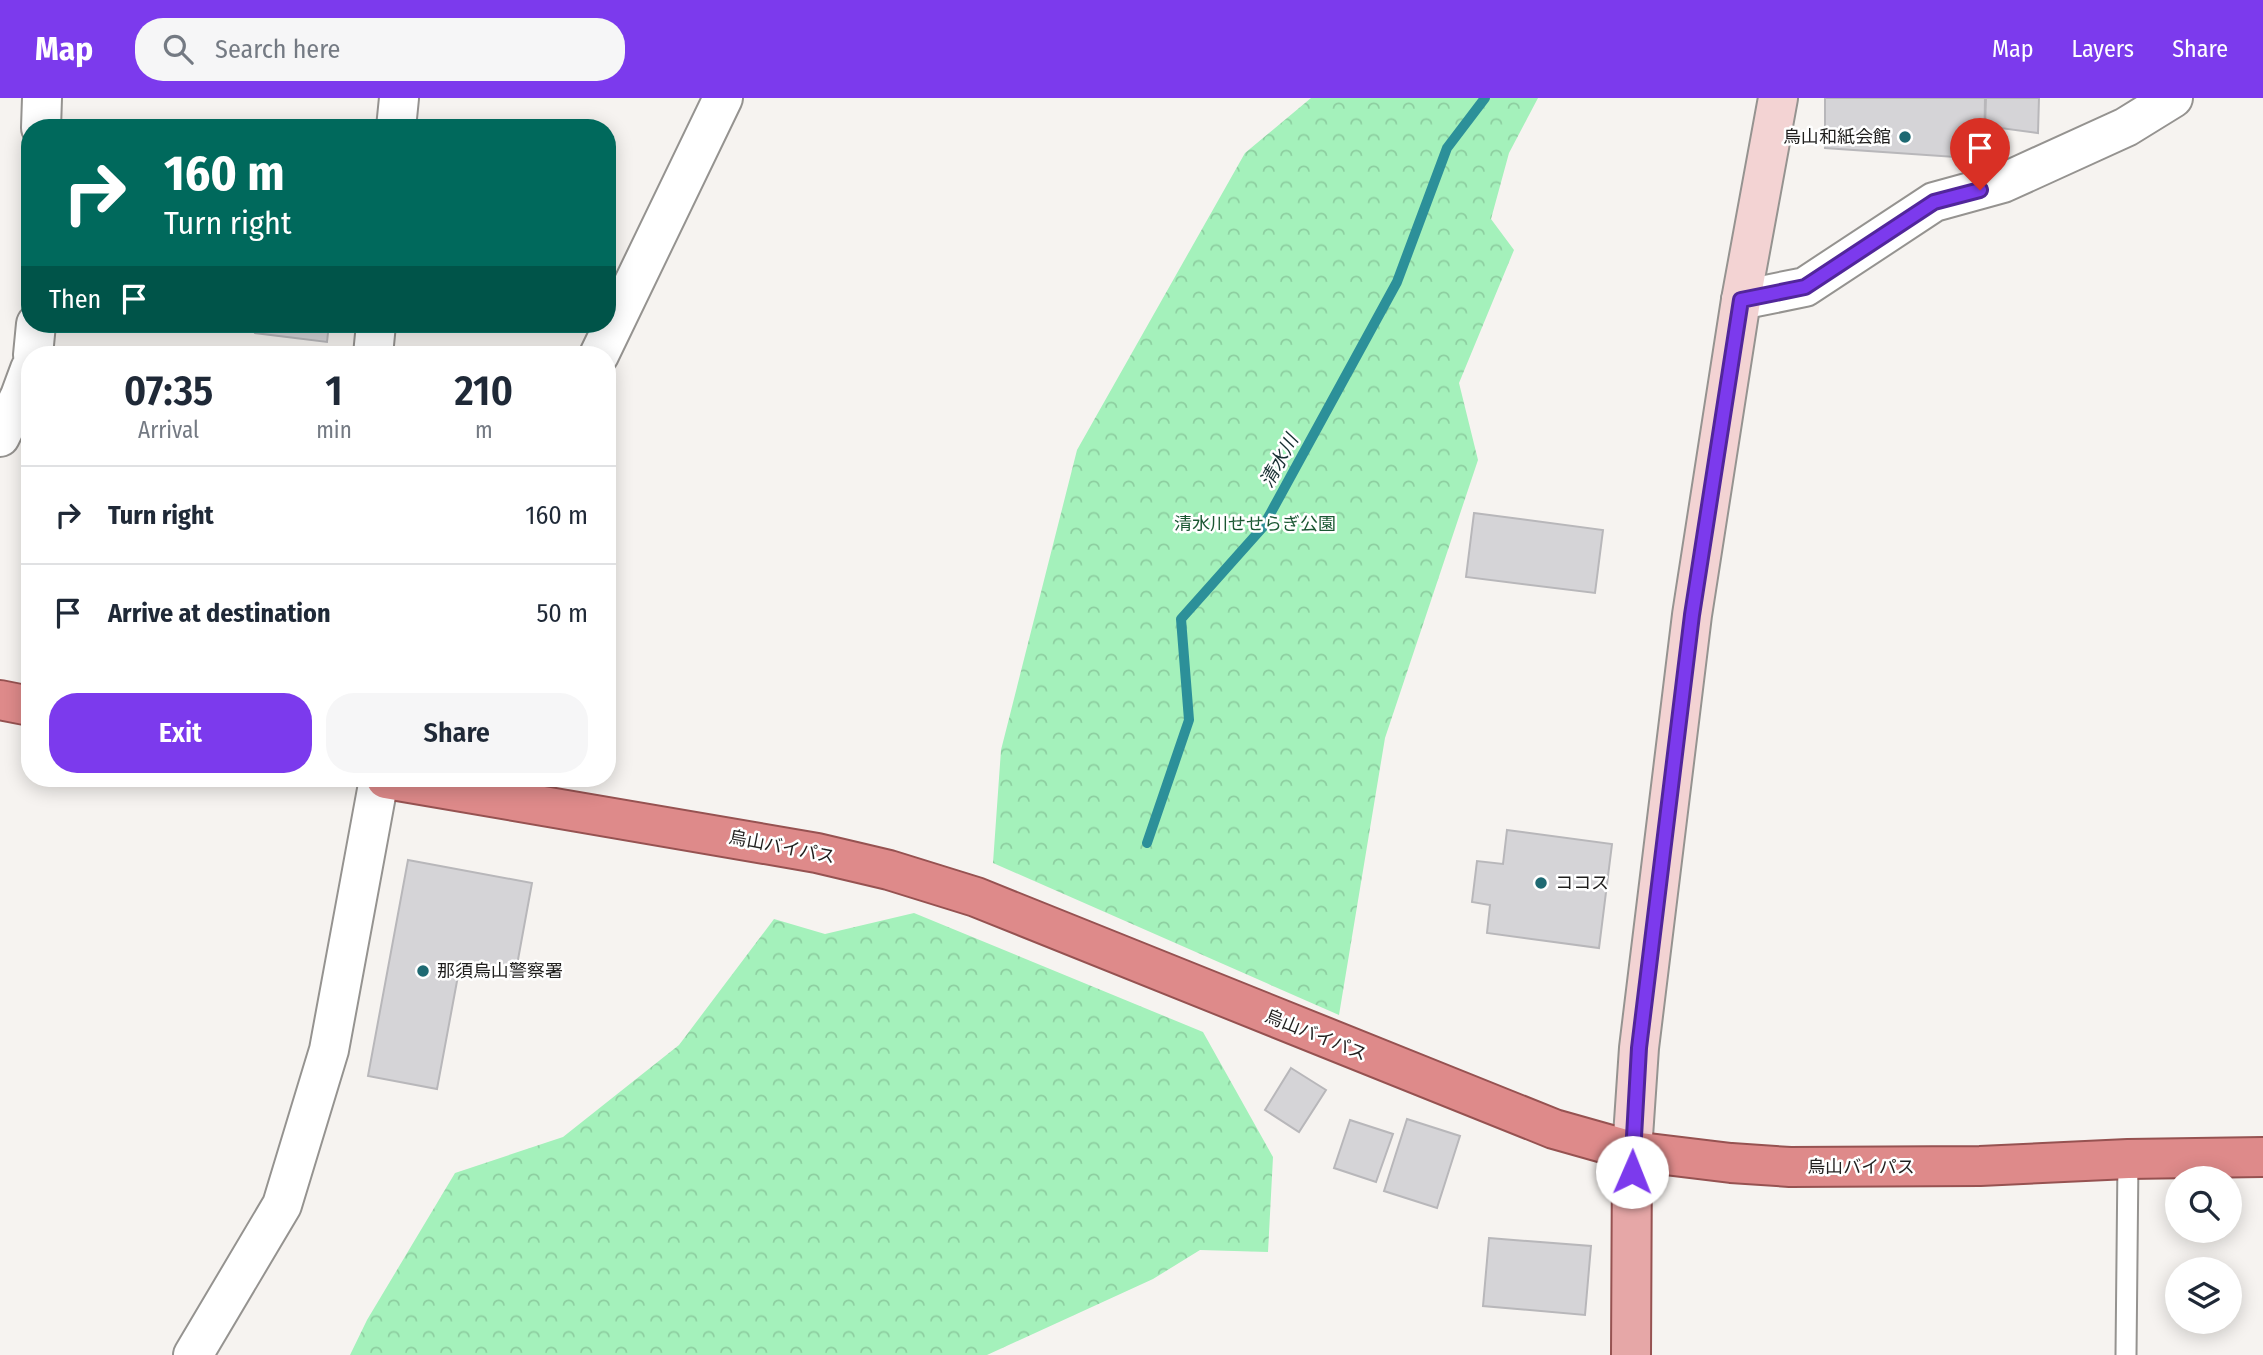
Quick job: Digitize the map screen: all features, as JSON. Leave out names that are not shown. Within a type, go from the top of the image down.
[{"type":"highway","points":[[0,700],[21,704]]},
{"type":"highway","name":"烏山バイパス","points":[[434,787],[743,839],[889,870],[976,897],[1554,1129],[1632,1151],[1790,1167],[1980,1166],[2128,1159],[2263,1157]]},
{"type":"main road","points":[[1631,1355],[1632,1151],[1639,1048],[1692,615],[1741,300],[1778,98]]},
{"type":"street","points":[[41,119],[42,98]]},
{"type":"street","points":[[397,119],[399,98]]},
{"type":"street","points":[[616,320],[723,98]]},
{"type":"street","points":[[1741,300],[1805,287],[1934,202],[2003,183],[2126,127],[2174,98]]},
{"type":"street","points":[[0,438],[21,393]]},
{"type":"street","points":[[193,1355],[282,1205],[329,1050],[378,787]]},
{"type":"lane","points":[[2126,1355],[2128,1159]]},
{"type":"green space","name":"清水川せせらぎ公園","points":[[1311,98],[1538,98],[1509,153],[1491,219],[1514,250],[1459,383],[1478,460],[1385,738],[1339,1015],[993,863],[1001,750],[1077,450],[1245,153]]},
{"type":"green space","points":[[914,913],[1203,1032],[1273,1157],[1268,1252],[1200,1250],[1153,1279],[987,1355],[350,1355],[367,1320],[455,1173],[563,1137],[679,1045],[774,919],[825,934]]},
{"type":"building","name":"烏山和紙会館","points":[[1825,98],[1985,98],[1984,159],[1825,148]]},
{"type":"building","points":[[1986,98],[2039,98],[2038,133],[1985,126]]},
{"type":"building","points":[[255,333],[328,333],[327,342]]},
{"type":"building","points":[[1474,513],[1603,530],[1595,593],[1466,577]]},
{"type":"building","name":"ココス","points":[[1507,830],[1612,844],[1599,948],[1487,933],[1490,905],[1472,902],[1477,861],[1503,864]]},
{"type":"building","name":"那須烏山警察署","points":[[408,860],[532,883],[515,976],[460,965],[437,1089],[368,1076]]},
{"type":"building","points":[[1291,1068],[1326,1090],[1299,1132],[1265,1110]]},
{"type":"building","points":[[1407,1119],[1460,1136],[1437,1208],[1384,1191]]},
{"type":"building","points":[[1350,1120],[1393,1134],[1376,1182],[1334,1168]]},
{"type":"building","points":[[1489,1238],[1591,1246],[1585,1315],[1483,1306]]},
{"type":"waterway","name":"清水川","points":[[1147,843],[1189,720],[1181,619],[1263,527],[1397,282],[1447,148],[1485,98]]},
{"type":"place","name":"烏山和紙会館","points":[[1905,137]]},
{"type":"place","name":"ココス","points":[[1541,883]]},
{"type":"place","name":"那須烏山警察署","points":[[423,971]]},
{"type":"route","points":[[1632,1172],[1639,1048],[1692,615],[1741,300],[1805,287],[1934,202],[1980,190]]}]
